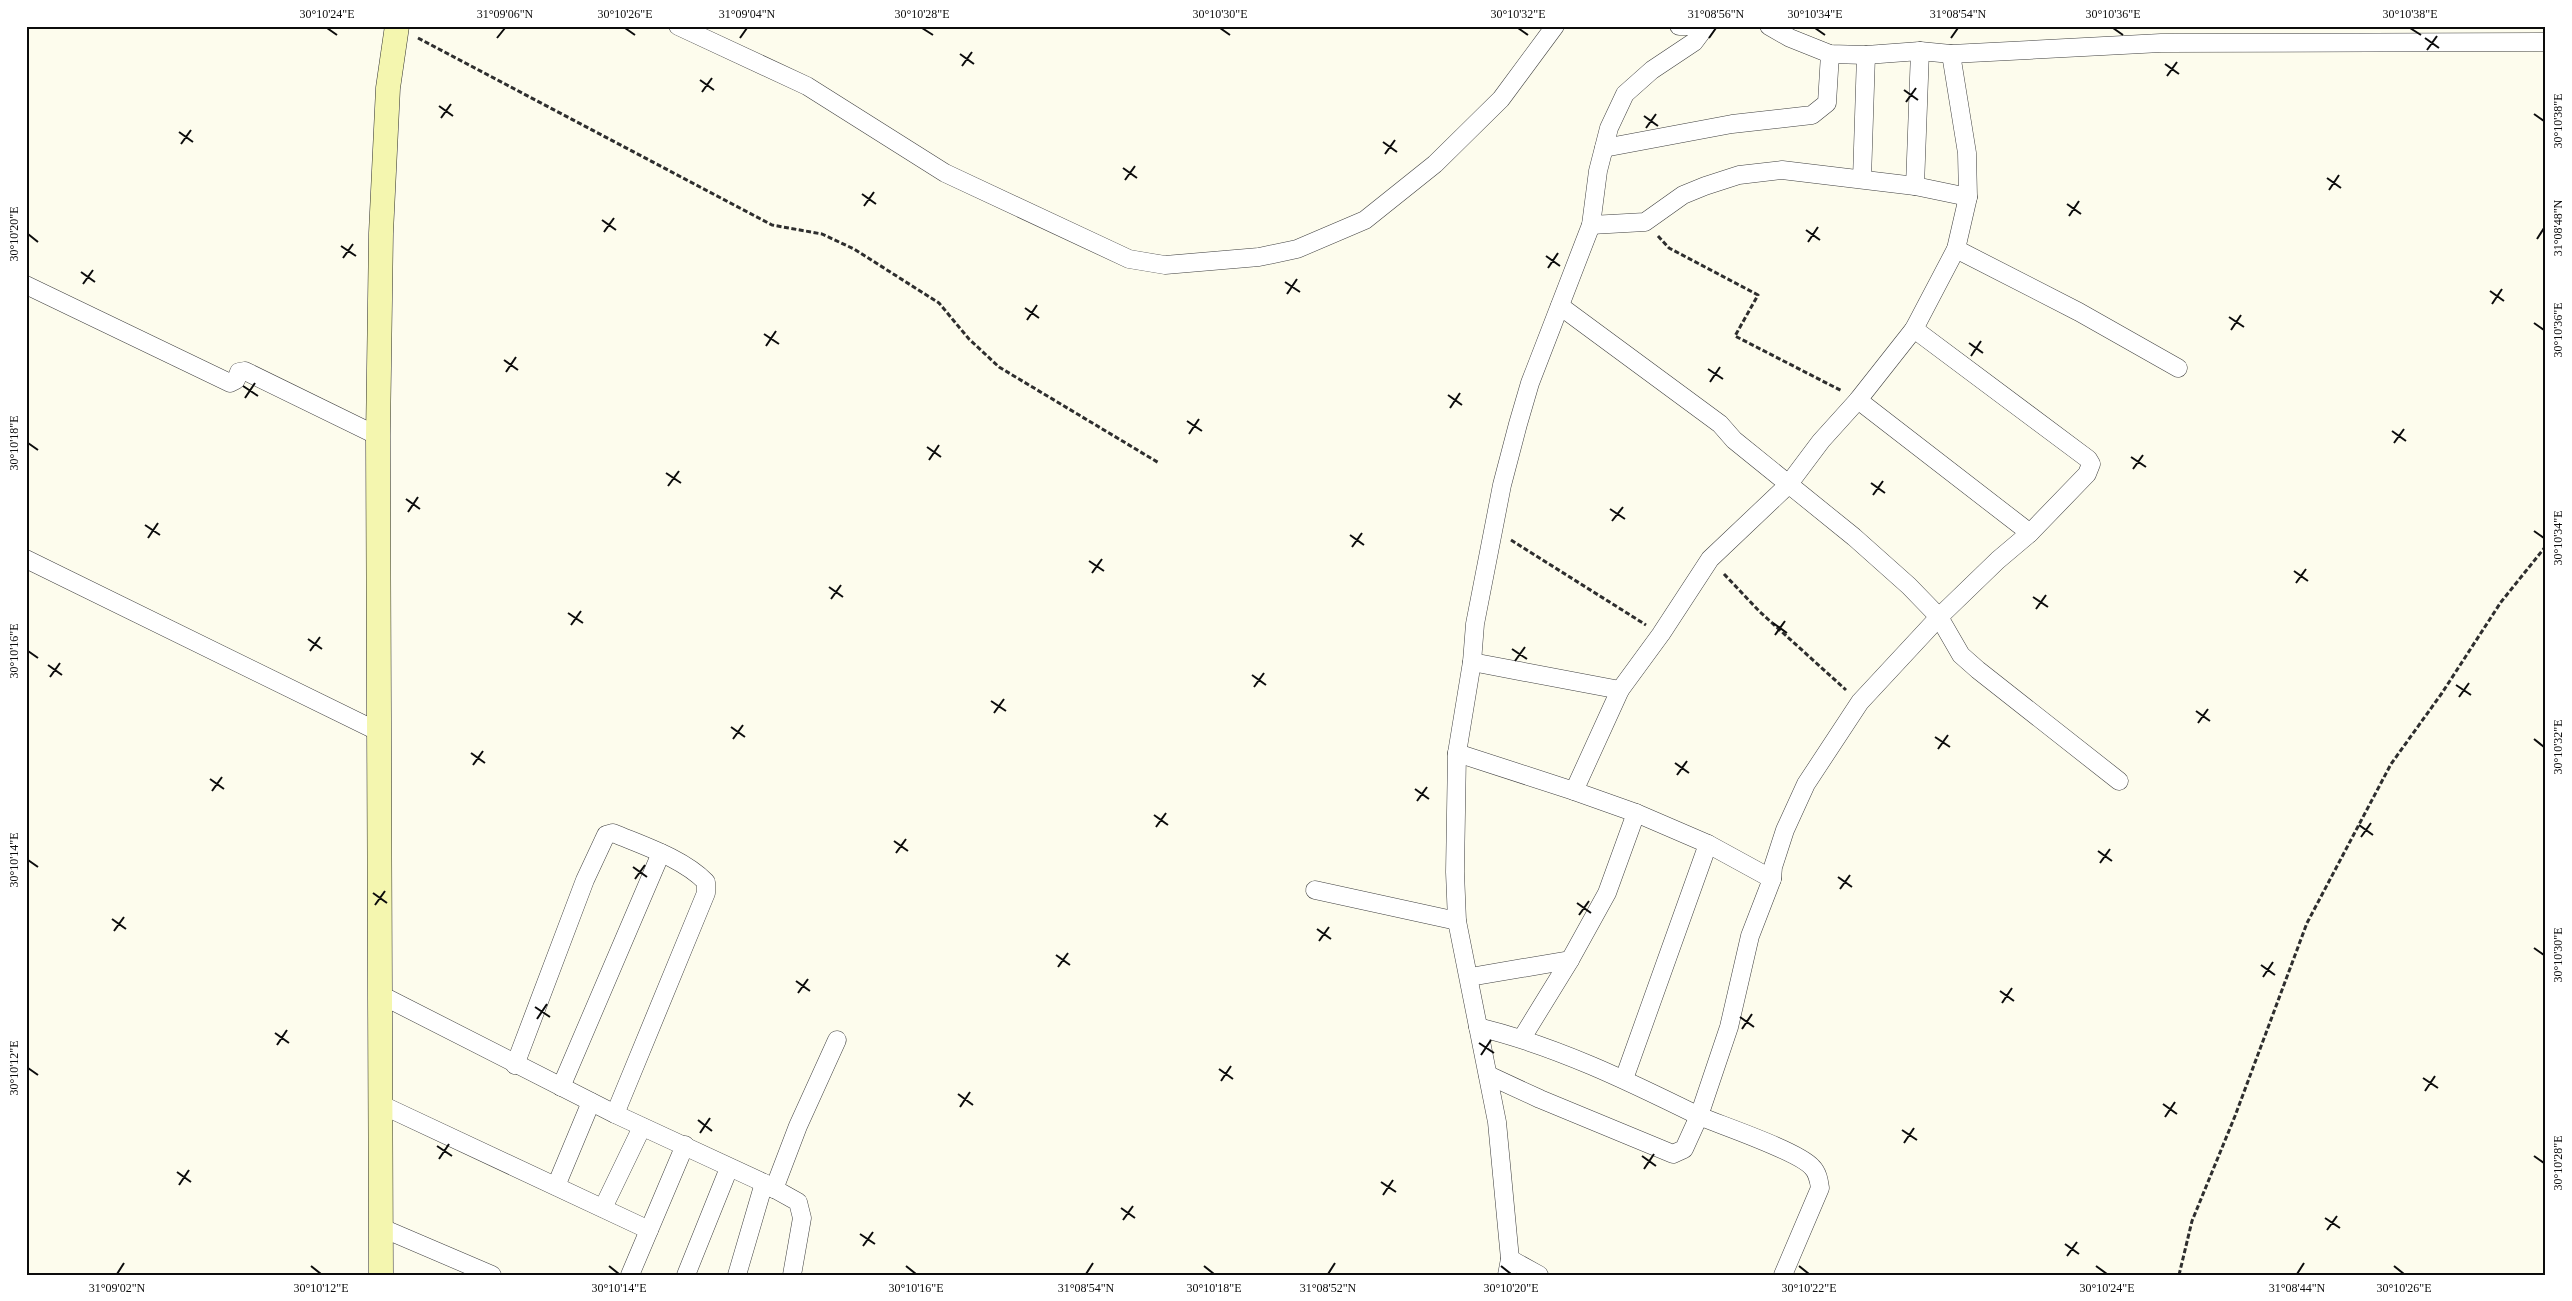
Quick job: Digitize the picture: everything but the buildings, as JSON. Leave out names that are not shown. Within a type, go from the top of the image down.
[{"type":"main road","points":[[381,1275],[382,1105],[379,994],[378,731],[380,233],[388,88],[397,27]]},
{"type":"street","points":[[678,26],[807,86],[945,173],[1129,259],[1165,265],[1259,257],[1296,249],[1365,220],[1435,164],[1501,99],[1555,26]]},
{"type":"street","points":[[1679,26],[1692,26]]},
{"type":"street","points":[[1539,1275],[1509,1267],[1497,1122],[1470,977],[1457,921],[1455,872],[1457,753],[1472,662],[1475,624],[1502,485],[1530,383],[1591,225],[1609,128],[1625,94],[1652,70],[1694,42],[1706,26]]},
{"type":"street","points":[[1770,26],[1790,38],[1830,54],[1866,55],[1920,51],[1952,54],[2161,43],[2546,42]]},
{"type":"street","points":[[1915,186],[1920,51]]},
{"type":"street","points":[[1604,148],[1732,124],[1812,115],[1827,103],[1830,54]]},
{"type":"street","points":[[1574,791],[1620,690],[1661,634],[1710,559],[1788,485],[1821,441],[1858,400],[1914,329],[1956,249],[1968,197],[1967,152],[1952,54]]},
{"type":"street","points":[[1862,179],[1866,55]]},
{"type":"street","points":[[1591,225],[1646,222],[1683,195],[1739,175],[1782,170],[1915,186],[1968,197]]},
{"type":"street","points":[[1956,249],[2079,312],[2178,368]]},
{"type":"street","points":[[26,284],[230,383],[236,380],[239,372],[245,371],[378,436]]},
{"type":"street","points":[[1560,306],[1720,424],[1734,440],[1854,537],[1909,586],[1938,616],[1962,655],[1972,665],[2119,781]]},
{"type":"street","points":[[1488,1075],[1540,1099],[1673,1154],[1684,1149],[1699,1116],[1728,1027],[1750,936],[1772,879],[1773,867],[1785,830],[1806,784],[1860,702],[1938,616],[2030,533],[2087,474],[2090,462],[1914,329]]},
{"type":"street","points":[[1858,400],[2030,533]]},
{"type":"street","points":[[26,559],[378,731]]},
{"type":"street","points":[[1472,662],[1620,690]]},
{"type":"street","points":[[1457,753],[1636,813],[1708,844],[1772,879]]},
{"type":"street","points":[[1522,1038],[1570,960],[1607,893],[1636,813]]},
{"type":"street","points":[[515,1064],[585,880],[606,835],[613,832],[661,853],[698,874],[706,882],[706,893],[615,1114]]},
{"type":"street","points":[[1624,1079],[1708,844]]},
{"type":"street","points":[[561,1087],[661,853]]},
{"type":"street","points":[[1315,890],[1457,921]]},
{"type":"street","points":[[1470,977],[1570,960]]},
{"type":"street","points":[[379,994],[590,1102],[685,1145],[798,1202],[802,1209],[792,1275]]},
{"type":"street","points":[[1478,1027],[1522,1038],[1624,1079],[1699,1116],[1797,1156],[1812,1167],[1819,1178],[1820,1188],[1783,1275]]},
{"type":"street","points":[[738,1275],[769,1186],[837,1040]]},
{"type":"street","points":[[556,1186],[590,1102]]},
{"type":"street","points":[[382,1105],[649,1230]]},
{"type":"street","points":[[603,1208],[642,1127]]},
{"type":"street","points":[[630,1275],[685,1145]]},
{"type":"street","points":[[686,1275],[729,1168]]},
{"type":"street","points":[[382,1228],[492,1275]]},
{"type":"path","points":[[397,27],[772,225],[822,234],[854,249],[939,303],[969,339],[999,367],[1159,463]]},
{"type":"path","points":[[1646,222],[1669,248],[1758,295],[1735,336],[1858,400]]},
{"type":"path","points":[[1494,529],[1661,634]]},
{"type":"path","points":[[2179,1275],[2192,1221],[2235,1116],[2307,923],[2391,764],[2442,693],[2501,602],[2546,546]]},
{"type":"path","points":[[1710,559],[1760,612],[1860,702]]}]
